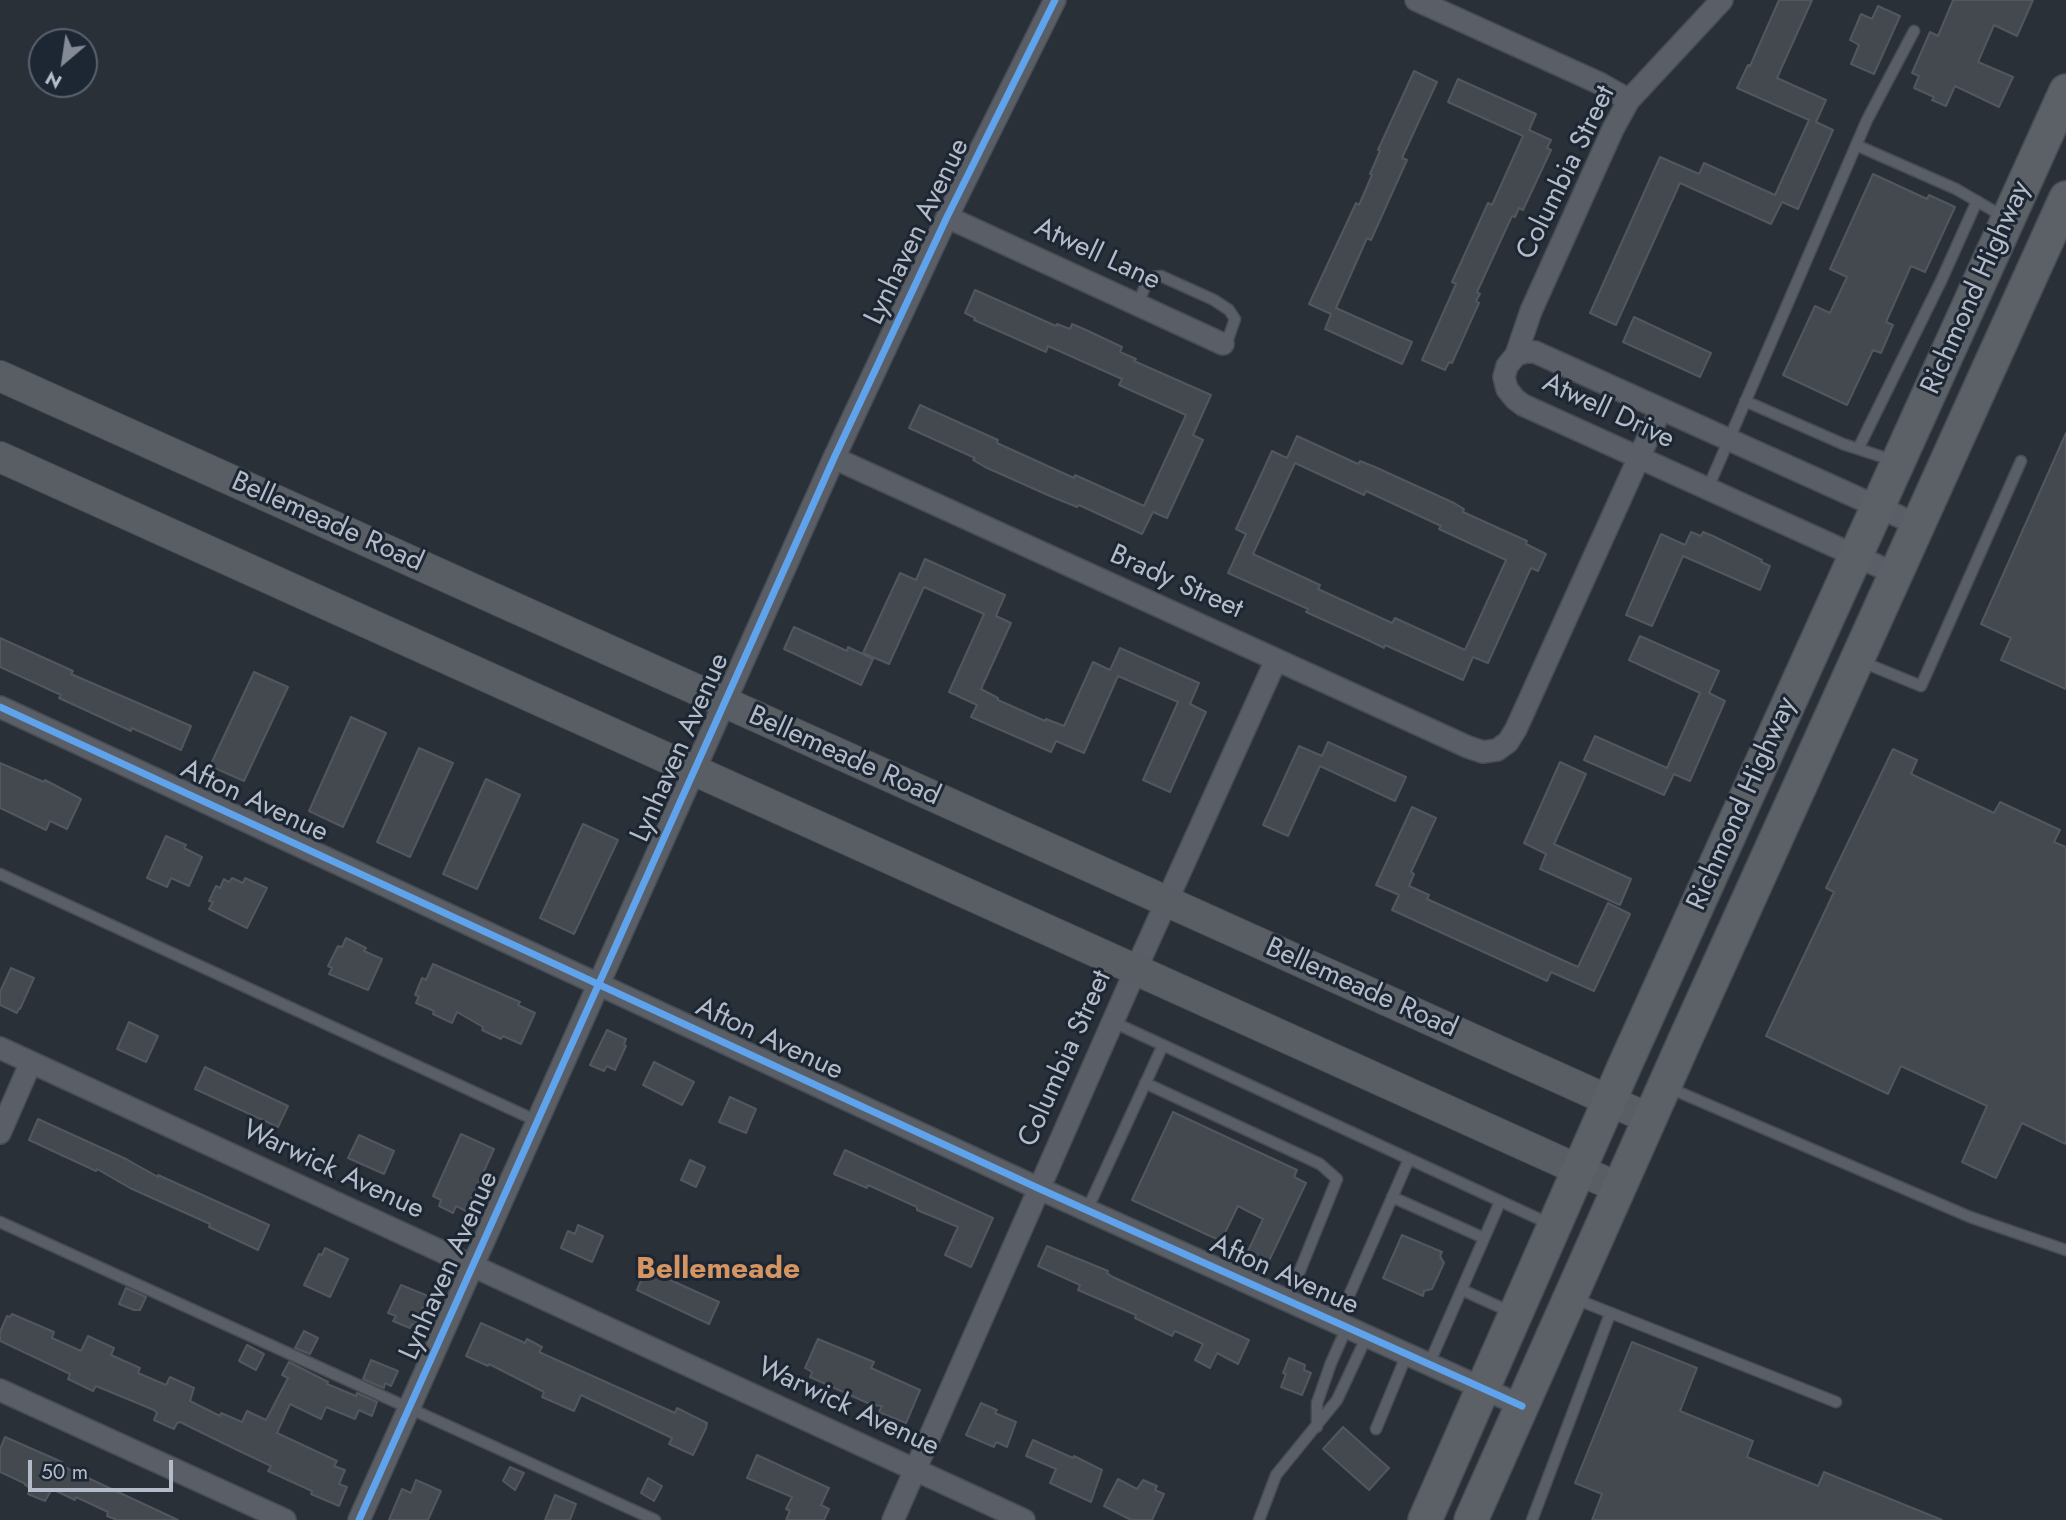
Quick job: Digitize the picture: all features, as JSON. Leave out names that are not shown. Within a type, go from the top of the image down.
[{"type":"main road","name":"Richmond Highway","points":[[1425,1520],[1609,1101],[2008,219],[2064,103]]},
{"type":"main road","name":"Richmond Highway","points":[[1471,1520],[1664,1086],[2066,198]]},
{"type":"main road","name":"Bellemeade Road","points":[[0,376],[1650,1119]]},
{"type":"main road","points":[[0,457],[1619,1188]]},
{"type":"street","name":"Lynhaven Avenue","points":[[359,1520],[834,458],[947,217],[1055,0]]},
{"type":"street","points":[[1416,0],[1599,83],[1629,100]]},
{"type":"street","name":"Columbia Street","points":[[1516,355],[1531,311],[1613,129],[1629,100],[1722,0]]},
{"type":"street","name":"Atwell Lane","points":[[947,217],[1223,344]]},
{"type":"street","name":"Atwell Drive","points":[[1896,574],[1523,405],[1507,389],[1504,377],[1507,366],[1516,355],[1535,352],[1918,525]]},
{"type":"street","points":[[1639,457],[1661,409]]},
{"type":"street","name":"Brady Street","points":[[834,458],[1483,752],[1497,750],[1508,742],[1516,729],[1639,457]]},
{"type":"street","name":"Columbia Street","points":[[893,1520],[1136,969],[1276,660]]},
{"type":"street","name":"Afton Avenue","points":[[0,707],[1040,1189],[1522,1406]]},
{"type":"street","name":"Warwick Avenue","points":[[0,1048],[1024,1520]]},
{"type":"street","points":[[0,1133],[32,1062]]},
{"type":"street","points":[[0,1390],[285,1520]]},
{"type":"lane","points":[[1708,488],[1867,120],[1914,31]]},
{"type":"lane","points":[[1856,145],[1956,189],[2008,219]]},
{"type":"lane","points":[[1858,449],[1941,281],[1977,201]]},
{"type":"lane","points":[[1137,305],[1153,276],[1161,276],[1214,300],[1229,310],[1235,319],[1228,339],[1223,344]]},
{"type":"lane","points":[[1745,401],[1843,444],[1898,461]]},
{"type":"lane","points":[[1857,659],[1921,685],[2021,460]]},
{"type":"lane","points":[[0,874],[537,1121]]},
{"type":"lane","points":[[1113,1022],[1554,1226]]},
{"type":"lane","points":[[1087,1210],[1163,1045]]},
{"type":"lane","points":[[1145,1083],[1320,1164],[1337,1179],[1288,1300]]},
{"type":"lane","points":[[1664,1086],[1970,1217],[2066,1250]]},
{"type":"lane","points":[[1259,1520],[1276,1475],[1337,1400],[1350,1329],[1392,1197],[1409,1159]]},
{"type":"lane","points":[[1392,1197],[1484,1238]]},
{"type":"lane","points":[[1430,1364],[1500,1202]]},
{"type":"lane","points":[[0,1222],[655,1520]]},
{"type":"lane","points":[[1462,1290],[1516,1314]]},
{"type":"lane","points":[[1570,1297],[1836,1402]]},
{"type":"lane","points":[[1532,1520],[1610,1314]]},
{"type":"lane","points":[[1317,1427],[1317,1403],[1331,1363],[1350,1329]]},
{"type":"lane","points":[[1376,1429],[1407,1354]]},
{"type":"building","points":[[1779,0],[1812,0],[1777,78],[1826,100],[1816,122],[1833,130],[1798,209],[1782,202],[1771,224],[1680,183],[1616,325],[1590,313],[1660,157],[1699,174],[1704,163],[1775,195],[1809,120],[1737,88],[1748,65],[1750,66]]},
{"type":"building","points":[[1953,0],[2033,0],[2017,36],[1994,25],[1978,62],[2013,77],[1999,107],[1955,86],[1946,106],[1914,88],[1919,76],[1912,73],[1930,32],[1938,36]]},
{"type":"building","points":[[1878,6],[1900,16],[1874,74],[1851,64],[1859,45],[1850,40],[1861,14],[1872,19]]},
{"type":"building","points":[[1414,71],[1437,82],[1402,158],[1407,160],[1371,240],[1367,238],[1336,308],[1412,342],[1402,364],[1325,329],[1331,314],[1309,304],[1356,203],[1359,205],[1372,175],[1370,174],[1380,151],[1378,150]]},
{"type":"building","points":[[1458,79],[1536,114],[1529,130],[1551,140],[1547,148],[1551,150],[1523,210],[1519,208],[1515,217],[1512,216],[1477,292],[1480,294],[1476,301],[1479,303],[1452,363],[1449,362],[1445,370],[1422,360],[1456,284],[1452,282],[1488,203],[1492,205],[1523,136],[1448,102]]},
{"type":"building","points":[[1873,174],[1927,199],[1929,195],[1955,207],[1925,272],[1911,266],[1886,322],[1893,325],[1881,353],[1873,350],[1847,405],[1783,375],[1815,306],[1830,313],[1847,277],[1830,269]]},
{"type":"building","points":[[975,290],[1056,326],[1057,324],[1070,329],[1072,324],[1086,330],[1122,347],[1120,352],[1136,359],[1134,361],[1211,395],[1193,435],[1203,440],[1167,518],[1153,512],[1142,534],[985,467],[973,460],[975,458],[909,428],[920,405],[1074,478],[1075,475],[1144,506],[1186,415],[1119,385],[1122,379],[1048,346],[1046,352],[974,320],[975,318],[965,313]]},
{"type":"building","points":[[1634,317],[1711,353],[1700,377],[1623,342]]},
{"type":"building","points":[[2066,433],[2066,689],[2001,660],[2011,638],[1981,624]]},
{"type":"building","points":[[1297,436],[1358,464],[1360,461],[1375,467],[1454,503],[1464,509],[1463,512],[1527,541],[1526,544],[1546,554],[1538,571],[1531,568],[1488,663],[1473,657],[1463,680],[1385,645],[1384,648],[1306,612],[1308,609],[1228,573],[1246,534],[1236,529],[1272,451],[1287,458]],"holes":[[[1295,463],[1364,495],[1366,491],[1506,560],[1465,650],[1395,618],[1392,623],[1318,589],[1320,585],[1253,554]]]},
{"type":"building","points":[[1691,532],[1701,536],[1703,532],[1713,536],[1770,566],[1760,590],[1683,556],[1652,626],[1626,615],[1661,534],[1685,545]]},
{"type":"building","points":[[925,559],[1005,595],[996,616],[1011,623],[981,689],[998,700],[1045,721],[1046,719],[1064,726],[1093,662],[1110,670],[1120,648],[1199,683],[1190,704],[1206,712],[1170,792],[1143,780],[1178,702],[1118,676],[1084,753],[1056,741],[1051,752],[971,717],[977,705],[949,692],[984,614],[924,587],[889,664],[863,653],[900,573],[916,580]]},
{"type":"building","points":[[794,627],[847,651],[848,647],[873,659],[861,685],[784,649]]},
{"type":"building","points":[[1640,636],[1719,671],[1709,693],[1725,701],[1690,781],[1674,774],[1664,795],[1584,760],[1595,736],[1667,768],[1700,693],[1629,660]]},
{"type":"building","points":[[0,638],[73,671],[71,674],[191,726],[181,750],[132,728],[131,731],[59,698],[61,695],[0,667]]},
{"type":"building","points":[[254,672],[288,687],[244,781],[210,766]]},
{"type":"building","points":[[351,717],[386,733],[343,827],[309,811]]},
{"type":"building","points":[[1328,742],[1406,777],[1395,801],[1320,766],[1288,836],[1263,825],[1299,746],[1322,756]]},
{"type":"building","points":[[419,748],[453,763],[410,857],[377,842]]},
{"type":"building","points":[[1893,749],[1917,760],[1911,774],[1994,813],[2000,802],[2060,830],[2054,842],[2066,847],[2066,1144],[2022,1123],[1996,1178],[1962,1162],[1987,1106],[1901,1066],[1888,1094],[1766,1036],[1834,892],[1826,888]]},
{"type":"building","points":[[1560,762],[1586,774],[1554,844],[1631,879],[1620,905],[1540,869],[1546,854],[1524,843]]},
{"type":"building","points":[[0,763],[44,782],[45,780],[81,799],[67,829],[50,821],[46,830],[0,808]]},
{"type":"building","points":[[486,779],[520,795],[477,889],[443,874]]},
{"type":"building","points":[[1412,807],[1436,818],[1411,872],[1414,874],[1409,886],[1429,895],[1427,899],[1578,967],[1608,903],[1630,914],[1594,991],[1551,972],[1547,981],[1392,910],[1399,895],[1376,885]]},
{"type":"building","points":[[583,824],[618,840],[574,934],[540,918]]},
{"type":"building","points":[[166,836],[186,845],[184,848],[202,857],[189,886],[171,878],[167,887],[147,878]]},
{"type":"building","points":[[232,878],[243,883],[245,878],[267,888],[247,928],[209,909],[213,902],[209,901],[216,886],[220,888],[224,879],[229,882]]},
{"type":"building","points":[[346,938],[366,948],[364,951],[382,959],[368,990],[329,974],[332,968],[328,966],[338,946],[342,947]]},
{"type":"building","points":[[433,964],[520,1002],[518,1005],[535,1013],[521,1044],[482,1030],[483,1027],[457,1012],[452,1023],[416,1003],[419,996],[415,995],[422,978],[426,980]]},
{"type":"building","points":[[11,968],[34,978],[17,1013],[0,1005],[0,992]]},
{"type":"building","points":[[129,1022],[158,1036],[146,1062],[117,1049]]},
{"type":"building","points":[[607,1030],[626,1039],[626,1046],[615,1070],[607,1066],[604,1071],[590,1065]]},
{"type":"building","points":[[654,1062],[694,1082],[682,1105],[643,1085]]},
{"type":"building","points":[[205,1067],[288,1106],[278,1127],[195,1089]]},
{"type":"building","points":[[730,1097],[756,1109],[746,1133],[719,1122]]},
{"type":"building","points":[[1173,1112],[1297,1170],[1294,1177],[1306,1183],[1268,1263],[1247,1253],[1263,1219],[1238,1206],[1221,1241],[1132,1200]]},
{"type":"building","points":[[38,1119],[126,1159],[158,1177],[269,1225],[258,1250],[209,1227],[210,1224],[130,1188],[97,1169],[96,1171],[29,1140]]},
{"type":"building","points":[[461,1134],[494,1149],[466,1211],[456,1206],[453,1213],[439,1206],[441,1200],[433,1196]]},
{"type":"building","points":[[359,1135],[394,1151],[384,1174],[348,1158]]},
{"type":"building","points":[[845,1150],[993,1218],[971,1267],[945,1255],[958,1227],[868,1185],[867,1188],[834,1174]]},
{"type":"building","points":[[690,1160],[705,1167],[696,1187],[681,1180]]},
{"type":"building","points":[[578,1225],[603,1236],[592,1262],[561,1248],[568,1231],[575,1234]]},
{"type":"building","points":[[1402,1235],[1442,1252],[1440,1256],[1444,1263],[1432,1289],[1424,1291],[1423,1296],[1383,1278]]},
{"type":"building","points":[[1047,1246],[1108,1271],[1113,1277],[1249,1340],[1238,1364],[1217,1353],[1210,1368],[1195,1360],[1203,1344],[1175,1331],[1172,1336],[1135,1318],[1136,1315],[1078,1290],[1080,1285],[1038,1266]]},
{"type":"building","points":[[325,1248],[348,1259],[330,1297],[304,1285],[319,1254],[322,1255]]},
{"type":"building","points":[[646,1269],[719,1302],[709,1324],[637,1290]]},
{"type":"building","points":[[401,1285],[428,1296],[415,1325],[412,1324],[410,1328],[393,1321],[396,1316],[388,1313]]},
{"type":"building","points":[[126,1288],[146,1297],[140,1310],[119,1304]]},
{"type":"building","points":[[12,1314],[54,1332],[52,1338],[81,1351],[88,1336],[114,1348],[111,1355],[140,1368],[138,1373],[166,1385],[170,1377],[194,1388],[190,1401],[220,1416],[221,1413],[242,1422],[247,1411],[266,1420],[288,1378],[282,1375],[289,1362],[328,1382],[327,1384],[377,1402],[372,1416],[359,1410],[355,1419],[326,1407],[321,1419],[290,1404],[277,1433],[337,1461],[334,1466],[345,1470],[339,1484],[347,1487],[339,1506],[268,1471],[271,1466],[180,1422],[174,1429],[154,1420],[157,1413],[154,1410],[96,1386],[93,1391],[68,1379],[70,1374],[0,1341],[0,1332],[7,1316]]},
{"type":"building","points":[[481,1323],[525,1343],[527,1339],[542,1347],[539,1352],[675,1413],[677,1408],[707,1423],[693,1455],[669,1444],[672,1438],[581,1395],[574,1411],[542,1397],[544,1392],[489,1364],[488,1366],[466,1356]]},
{"type":"building","points":[[304,1331],[318,1338],[310,1354],[295,1348]]},
{"type":"building","points":[[818,1339],[874,1362],[871,1368],[920,1390],[906,1423],[879,1412],[882,1406],[872,1405],[810,1377],[812,1372],[805,1368]]},
{"type":"building","points":[[1632,1342],[1697,1368],[1680,1411],[1753,1441],[1747,1457],[1818,1486],[1824,1472],[1942,1520],[1592,1520],[1602,1494],[1575,1483]]},
{"type":"building","points":[[247,1345],[264,1354],[256,1370],[239,1361]]},
{"type":"building","points":[[1289,1358],[1305,1365],[1304,1370],[1311,1373],[1302,1395],[1281,1387]]},
{"type":"building","points":[[371,1360],[398,1371],[391,1386],[385,1383],[384,1388],[363,1379]]},
{"type":"building","points":[[981,1403],[997,1410],[995,1413],[1016,1422],[1007,1447],[996,1442],[994,1447],[966,1435]]},
{"type":"building","points":[[1343,1427],[1389,1468],[1369,1490],[1323,1449]]},
{"type":"building","points":[[5,1437],[62,1462],[60,1465],[178,1520],[117,1520],[107,1516],[108,1512],[52,1489],[45,1501],[28,1494],[30,1488],[26,1484],[0,1472],[0,1449]]},
{"type":"building","points":[[1033,1440],[1102,1470],[1091,1502],[1050,1483],[1056,1469],[1026,1456]]},
{"type":"building","points":[[757,1455],[829,1488],[821,1505],[829,1509],[824,1520],[786,1520],[790,1511],[786,1509],[792,1497],[747,1478]]},
{"type":"building","points":[[510,1467],[524,1473],[515,1490],[503,1481]]},
{"type":"building","points":[[648,1478],[662,1486],[654,1501],[641,1493]]},
{"type":"building","points":[[1118,1479],[1137,1489],[1143,1480],[1157,1486],[1155,1490],[1164,1494],[1152,1520],[1131,1520],[1104,1506]]},
{"type":"building","points":[[416,1480],[441,1491],[428,1520],[389,1520],[402,1489],[411,1493]]},
{"type":"building","points":[[555,1495],[576,1504],[570,1520],[545,1520]]},
{"type":"cycle path","points":[[359,1520],[834,458],[947,217],[1055,0]]},
{"type":"cycle path","points":[[0,707],[1040,1189],[1522,1406]]},
{"type":"district","name":"Bellemeade","points":[[718,1271]]}]
